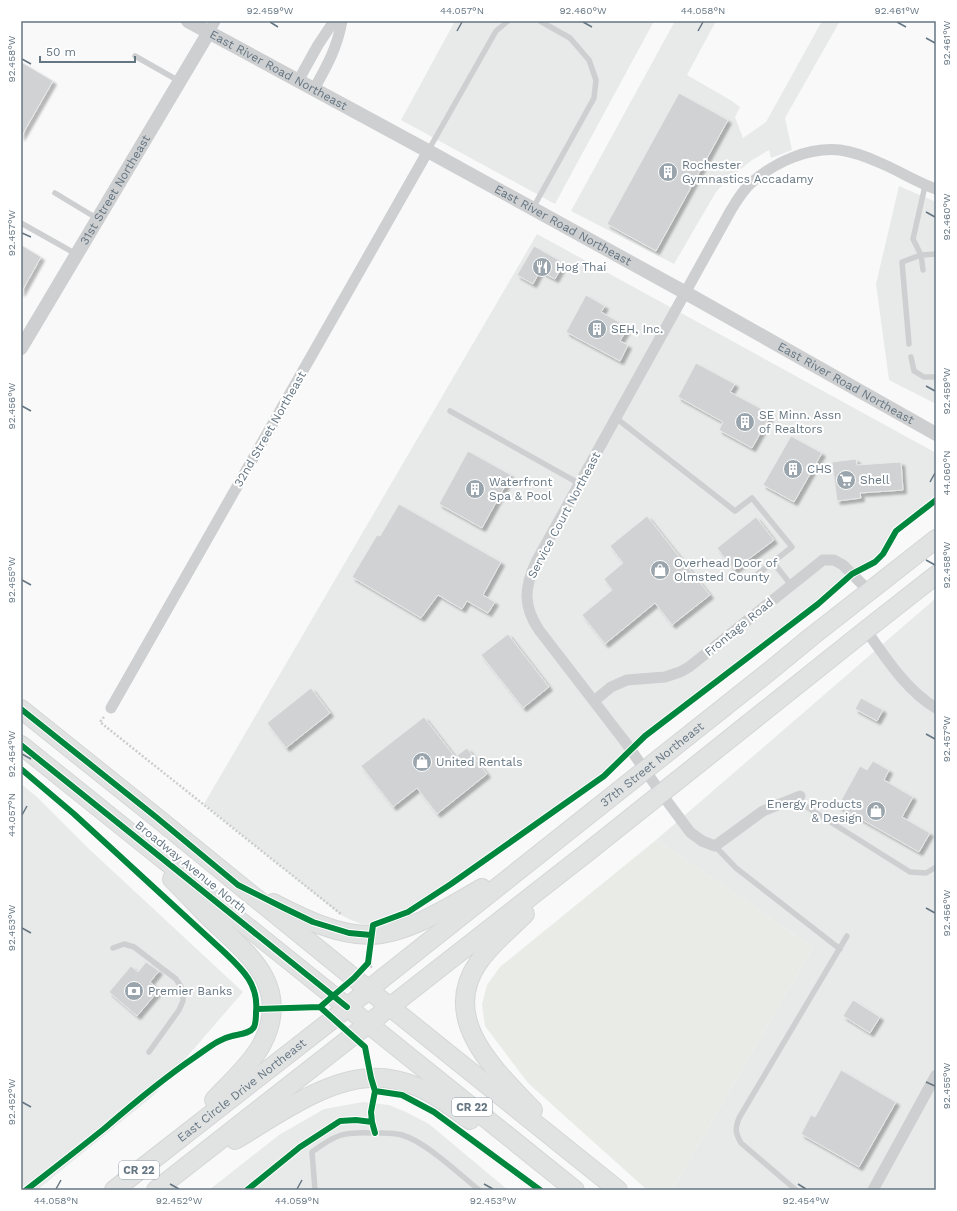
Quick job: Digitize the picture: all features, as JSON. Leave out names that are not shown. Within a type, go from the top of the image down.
[{"type":"main road","name":"37th Street Northeast","points":[[369,990],[936,539]]},
{"type":"main road","points":[[368,1024],[589,851],[936,575]]},
{"type":"main road","name":"Broadway Avenue North","points":[[21,709],[618,1190]]},
{"type":"main road","name":"Broadway Avenue North","points":[[21,745],[574,1190]]},
{"type":"main road","points":[[113,818],[211,919],[243,949],[263,974],[271,997],[271,1020],[267,1032],[252,1059],[164,1150]]},
{"type":"main road","points":[[238,884],[314,922],[344,931],[371,935],[404,928],[440,912],[482,887],[564,834]]},
{"type":"main road","points":[[589,851],[486,953],[472,974],[467,986],[465,998],[468,1021],[472,1034],[479,1048],[492,1066],[537,1114],[596,1172]]},
{"type":"main road","name":"East Circle Drive Northeast","points":[[114,1190],[369,990]]},
{"type":"main road","name":"CR 22","points":[[156,1190],[368,1024]]},
{"type":"main road","name":"CR 22","points":[[159,1190],[226,1146],[302,1100],[344,1082],[371,1078],[381,1078],[419,1087],[574,1190]]},
{"type":"street","name":"East River Road Northeast","points":[[188,21],[212,27],[298,81],[686,293],[936,434]]},
{"type":"street","points":[[298,81],[318,45],[334,21]]},
{"type":"street","points":[[314,89],[333,55],[342,21]]},
{"type":"street","name":"31st Street Northeast","points":[[21,347],[212,27]]},
{"type":"street","name":"Service Court Northeast","points":[[715,846],[690,832],[594,700],[546,640],[533,621],[529,611],[526,594],[531,573],[740,196],[750,184],[791,158],[808,152],[841,150],[859,154],[879,162],[931,187]]},
{"type":"street","name":"32nd Street Northeast","points":[[111,708],[428,151]]},
{"type":"street","name":"Frontage Road","points":[[594,700],[611,687],[627,680],[665,677],[680,672],[823,560],[834,560],[843,566],[870,592]]},
{"type":"street","points":[[866,630],[910,688],[926,702],[936,708]]},
{"type":"street","points":[[715,846],[763,812],[797,798]]},
{"type":"street","points":[[873,1190],[936,1075]]},
{"type":"lane","points":[[428,151],[496,31],[508,21]]},
{"type":"lane","points":[[533,209],[594,98],[596,80],[589,60],[570,38],[540,21]]},
{"type":"lane","points":[[135,56],[179,81]]},
{"type":"lane","points":[[923,270],[921,255],[913,239],[931,187]]},
{"type":"lane","points":[[55,194],[98,219]]},
{"type":"lane","points":[[21,223],[76,255]]},
{"type":"lane","points":[[909,344],[902,262],[921,255],[936,254]]},
{"type":"lane","points":[[911,357],[914,372],[924,377],[936,377]]},
{"type":"lane","points":[[450,411],[580,484]]},
{"type":"lane","points":[[616,418],[735,511],[752,498],[792,547],[754,577]]},
{"type":"lane","points":[[773,562],[791,585]]},
{"type":"lane","points":[[797,798],[910,872],[926,873],[936,867]]},
{"type":"lane","points":[[715,846],[742,872],[840,949]]},
{"type":"lane","points":[[796,1190],[741,1142],[736,1134],[736,1126],[739,1118],[847,936]]},
{"type":"lane","points":[[114,948],[124,944],[134,947],[176,979],[183,990],[184,1001],[180,1010],[149,1052]]},
{"type":"lane","points":[[315,1190],[312,1152],[333,1138],[352,1132],[391,1133],[412,1138],[479,1190]]},
{"type":"path","points":[[100,722],[346,918]]},
{"type":"path","points":[[354,978],[368,964],[371,935]]},
{"type":"shaded area","points":[[455,21],[654,21],[555,204],[401,120]]},
{"type":"shaded area","points":[[675,21],[716,21],[687,75],[740,107],[735,117],[743,138],[766,122],[822,21],[840,21],[785,118],[792,150],[771,158],[769,150],[752,160],[724,183],[716,192],[674,264],[571,211]],"holes":[[[679,93],[728,120],[656,251],[607,224]]]},
{"type":"shaded area","points":[[899,186],[936,202],[936,404],[889,380],[876,284]]},
{"type":"shaded area","points":[[537,234],[936,453],[936,498],[896,531],[883,554],[875,562],[852,574],[818,604],[645,736],[604,776],[451,884],[408,912],[373,925],[361,924],[341,915],[204,804]]},
{"type":"shaded area","points":[[936,598],[936,1190],[672,1190],[813,947],[656,840]]},
{"type":"shaded area","points":[[21,784],[37,797],[88,848],[243,992],[154,1095],[37,1190],[21,1190]]},
{"type":"shaded area","points":[[656,840],[813,947],[672,1190],[647,1190],[528,1083],[485,1026],[482,1004],[487,985],[500,967]]},
{"type":"shaded area","points":[[363,1102],[389,1105],[429,1124],[508,1190],[209,1190],[279,1135],[324,1109]]},
{"type":"building","points":[[21,62],[53,81],[21,137]]},
{"type":"building","name":"Rochester Gymnastics Accadamy","points":[[679,93],[728,120],[656,251],[607,224]]},
{"type":"building","points":[[21,245],[41,257],[21,293]]},
{"type":"building","name":"Hog Thai","points":[[534,246],[564,263],[555,279],[540,271],[533,284],[517,275]]},
{"type":"building","name":"SEH, Inc.","points":[[586,295],[605,306],[601,312],[628,327],[620,341],[628,345],[620,361],[566,332]]},
{"type":"building","points":[[696,363],[735,384],[730,392],[771,414],[752,448],[719,430],[723,422],[678,397]]},
{"type":"building","name":"CHS","points":[[791,436],[822,453],[794,502],[763,485]]},
{"type":"building","name":"Waterfront Spa & Pool","points":[[468,451],[511,475],[482,528],[439,504]]},
{"type":"building","points":[[856,459],[857,465],[901,462],[903,490],[860,493],[861,498],[837,501],[832,462]]},
{"type":"building","points":[[399,504],[501,562],[483,595],[495,602],[488,613],[467,601],[462,609],[438,595],[421,618],[352,577],[377,535],[380,536]]},
{"type":"building","name":"Overhead Door of Olmsted County","points":[[647,516],[710,595],[672,625],[655,603],[605,644],[582,615],[612,590],[604,579],[623,563],[610,546]]},
{"type":"building","points":[[756,517],[774,540],[734,570],[717,548]]},
{"type":"building","points":[[508,634],[549,687],[523,708],[481,655]]},
{"type":"building","points":[[311,688],[330,713],[286,748],[267,723]]},
{"type":"building","points":[[861,698],[883,710],[877,721],[855,709]]},
{"type":"building","name":"United Rentals","points":[[424,717],[455,757],[467,748],[487,774],[437,814],[417,788],[393,807],[361,766]]},
{"type":"building","name":"Energy Products & Design","points":[[873,761],[889,770],[884,780],[913,797],[902,817],[930,833],[919,852],[838,806],[860,766],[867,770]]},
{"type":"building","name":"Premier Banks","points":[[146,962],[159,971],[150,982],[159,990],[137,1016],[109,992],[131,966],[138,972]]},
{"type":"building","points":[[853,1000],[880,1017],[870,1033],[843,1016]]},
{"type":"building","points":[[841,1070],[896,1102],[859,1167],[801,1134],[811,1115],[815,1117]]},
{"type":"cycle path","points":[[257,1009],[320,1007],[354,978],[368,963],[373,925],[408,912],[451,884],[604,776],[645,736],[818,604],[852,574],[875,562],[883,554],[896,531],[936,500]]},
{"type":"cycle path","points":[[21,709],[238,885],[313,922],[349,933],[371,935]]},
{"type":"cycle path","points":[[21,745],[347,1007]]},
{"type":"cycle path","points":[[21,769],[74,814],[230,958],[248,978],[255,993],[256,1002],[256,1022],[252,1029],[247,1032],[227,1037],[217,1042],[183,1065],[26,1190]]},
{"type":"cycle path","points":[[320,1007],[365,1047],[375,1091],[371,1112],[375,1133]]},
{"type":"cycle path","points":[[375,1091],[402,1095],[434,1112],[540,1190]]},
{"type":"cycle path","points":[[247,1190],[300,1147],[340,1121],[356,1120],[372,1122]]},
{"type":"place","name":"Rochester Gymnastics Accadamy","points":[[668,172]]},
{"type":"place","name":"Hog Thai","points":[[542,267]]},
{"type":"place","name":"SEH, Inc.","points":[[597,329]]},
{"type":"place","name":"SE Minn. Assn of Realtors","points":[[745,422]]},
{"type":"place","name":"CHS","points":[[793,469]]},
{"type":"place","name":"Shell","points":[[846,480]]},
{"type":"place","name":"Waterfront Spa & Pool","points":[[475,489]]},
{"type":"place","name":"Overhead Door of Olmsted County","points":[[660,570]]},
{"type":"place","name":"United Rentals","points":[[422,762]]},
{"type":"place","name":"Energy Products & Design","points":[[876,811]]},
{"type":"place","name":"Premier Banks","points":[[134,991]]}]
